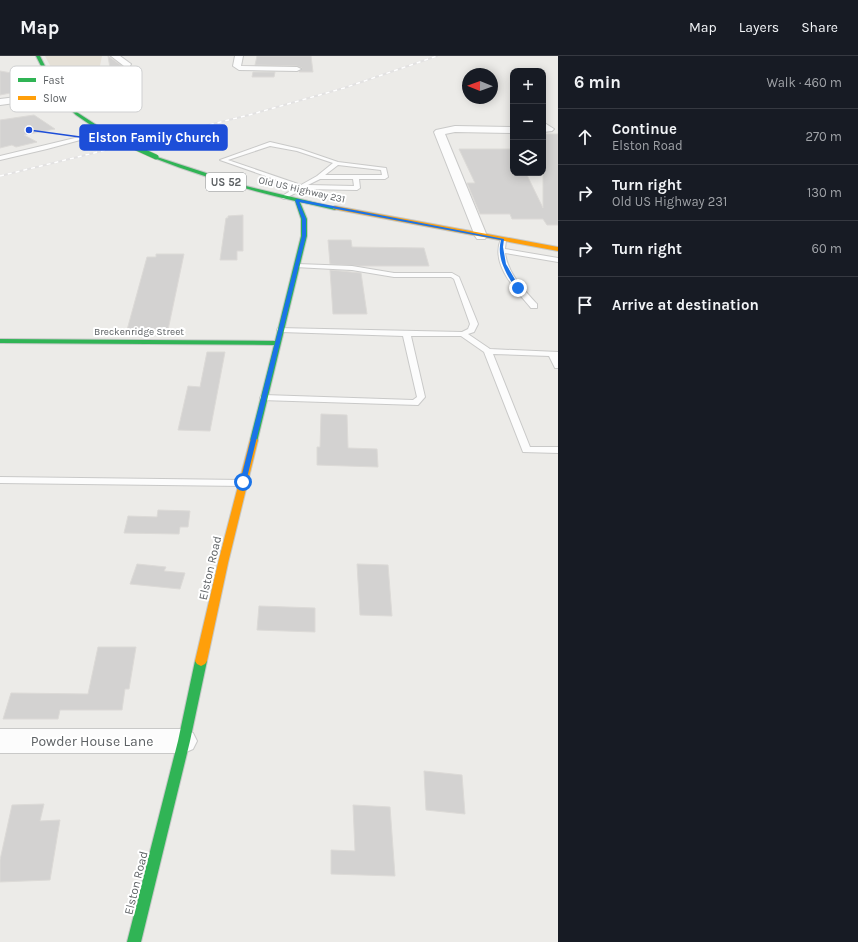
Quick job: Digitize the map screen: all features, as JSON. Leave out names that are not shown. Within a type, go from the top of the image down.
[{"type":"main road","name":"Old US Highway 231","points":[[38,56],[43,66]]},
{"type":"main road","name":"Old US Highway 231","points":[[75,112],[107,134],[156,157],[203,175],[297,200],[481,236],[558,249]]},
{"type":"main road","name":"Elston Road","points":[[134,942],[184,741],[243,482],[297,266],[304,229],[304,219],[297,200]]},
{"type":"main road","name":"Breckenridge Street","points":[[0,341],[277,343]]},
{"type":"street","points":[[115,56],[127,64]]},
{"type":"street","points":[[239,56],[237,66],[239,68],[297,69]]},
{"type":"street","points":[[0,102],[10,101]]},
{"type":"street","points":[[481,236],[439,132],[455,129],[510,127]]},
{"type":"street","name":"Powder House Lane","points":[[0,741],[184,741]]},
{"type":"lane","points":[[0,158],[107,134]]},
{"type":"lane","points":[[319,177],[356,176],[385,176],[384,169],[338,164],[298,150],[270,144],[223,160],[301,187],[357,188],[356,176]]},
{"type":"lane","points":[[284,197],[338,164]]},
{"type":"lane","points":[[503,240],[502,250],[504,264],[518,288],[534,306]]},
{"type":"lane","points":[[502,250],[558,260]]},
{"type":"lane","points":[[281,330],[406,334],[463,334],[471,330],[474,324],[457,278],[452,275],[394,275],[352,268],[297,266]]},
{"type":"lane","points":[[264,398],[415,403],[421,397],[406,334]]},
{"type":"lane","points":[[463,334],[488,351],[555,354],[558,366]]},
{"type":"lane","points":[[488,351],[526,450],[558,450]]},
{"type":"lane","points":[[0,480],[243,482]]},
{"type":"shaded area","points":[[45,56],[102,56],[100,66],[50,66]]},
{"type":"building","points":[[108,56],[122,66],[110,66]]},
{"type":"building","points":[[257,56],[311,56],[313,72],[299,72],[302,68],[297,66],[255,65]]},
{"type":"building","points":[[0,71],[10,73],[10,93],[0,95]]},
{"type":"building","points":[[253,72],[275,72],[274,77],[252,77]]},
{"type":"building","points":[[34,115],[55,129],[24,135],[37,142],[16,147],[12,145],[0,148],[0,120]]},
{"type":"building","points":[[546,134],[558,134],[558,225],[547,225],[543,219],[512,219],[510,214],[480,214],[467,183],[475,183],[459,149],[510,149],[510,176],[527,176],[543,208],[543,176],[546,176]]},
{"type":"building","points":[[243,215],[243,251],[237,251],[237,260],[220,260],[226,218],[228,218],[228,216]]},
{"type":"building","points":[[328,240],[351,240],[352,247],[424,248],[429,266],[360,266],[330,264]]},
{"type":"building","points":[[156,254],[184,254],[168,330],[127,330],[147,257],[156,257]]},
{"type":"building","points":[[330,270],[361,273],[367,314],[333,314]]},
{"type":"building","points":[[207,352],[225,352],[210,431],[178,430],[188,386],[200,387]]},
{"type":"building","points":[[321,414],[347,415],[348,448],[377,449],[378,467],[317,465],[317,447],[320,447]]},
{"type":"building","points":[[158,510],[190,511],[188,527],[180,527],[179,534],[124,533],[128,516],[157,517]]},
{"type":"building","points":[[137,564],[166,567],[164,571],[185,573],[180,589],[130,584]]},
{"type":"building","points":[[357,564],[388,565],[392,616],[360,615]]},
{"type":"building","points":[[259,606],[315,608],[315,632],[257,630]]},
{"type":"building","points":[[98,647],[136,647],[129,689],[125,689],[122,710],[60,710],[58,719],[3,719],[11,693],[88,694]]},
{"type":"building","points":[[424,771],[462,775],[465,814],[426,810]]},
{"type":"building","points":[[44,804],[40,821],[60,820],[50,880],[0,882],[0,860],[12,805]]},
{"type":"building","points":[[353,805],[390,807],[395,876],[331,874],[331,850],[355,851]]},
{"type":"railway","points":[[0,176],[249,115],[344,88],[437,56]]},
{"type":"traffic: fast","points":[[38,56],[43,66]]},
{"type":"traffic: fast","points":[[75,112],[110,136]]},
{"type":"traffic: fast","points":[[110,136],[156,157]]},
{"type":"traffic: fast","points":[[156,157],[178,166],[244,187],[335,208]]},
{"type":"traffic: fast","points":[[254,440],[304,236],[304,219],[297,200]]},
{"type":"traffic: fast","points":[[0,341],[277,343]]},
{"type":"traffic: fast","points":[[134,942],[184,741],[201,661]]},
{"type":"traffic: slow","points":[[335,208],[558,249]]},
{"type":"traffic: slow","points":[[201,661],[223,563],[254,440]]},
{"type":"place","name":"Elston Family Church","points":[[29,130]]},
{"type":"route","points":[[243,482],[304,236],[304,219],[297,200],[503,240],[501,247],[504,264],[518,288]]}]
